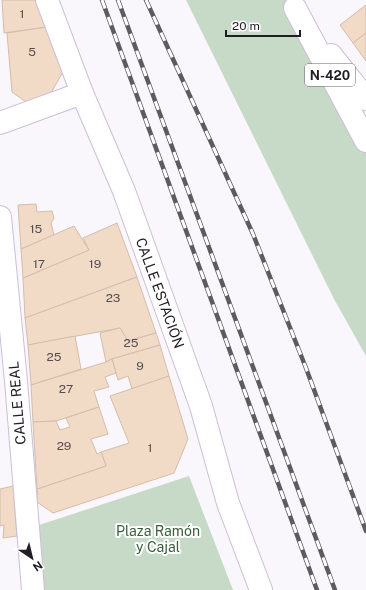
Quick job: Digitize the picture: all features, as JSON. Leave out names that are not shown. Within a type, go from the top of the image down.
[{"type":"main road","name":"CALLE ESTACIÓN","points":[[47,0],[82,93],[129,206],[201,406],[228,503],[261,590]]},
{"type":"main road","name":"N-420","points":[[292,4],[366,99]]},
{"type":"main road","name":"N-420","points":[[292,4],[366,142]]},
{"type":"main road","points":[[0,123],[82,93]]},
{"type":"main road","name":"CALLE REAL","points":[[0,217],[1,246],[16,381],[33,590]]},
{"type":"green space","points":[[186,0],[289,0],[366,141],[366,356],[334,299]]},
{"type":"green space","name":"Plaza Ramón y Cajal","points":[[189,476],[233,590],[33,590],[27,529]]},
{"type":"building","points":[[2,0],[37,0],[47,27],[4,33]]},
{"type":"building","points":[[366,5],[366,33],[353,43],[340,25]]},
{"type":"building","points":[[47,27],[64,70],[51,93],[26,102],[12,92],[7,33]]},
{"type":"building","points":[[366,33],[366,61],[353,43]]},
{"type":"building","points":[[36,204],[37,212],[52,211],[54,218],[51,223],[54,235],[21,249],[18,205]]},
{"type":"building","points":[[117,223],[137,277],[25,318],[23,278],[89,250],[83,238]]},
{"type":"building","points":[[74,226],[89,250],[23,278],[21,249]]},
{"type":"building","points":[[137,277],[156,333],[128,341],[120,328],[28,345],[25,318]]},
{"type":"building","points":[[120,328],[128,341],[156,333],[160,345],[106,362],[100,333]]},
{"type":"building","points":[[75,336],[81,369],[31,385],[28,345]]},
{"type":"building","points":[[160,345],[169,376],[132,389],[128,376],[118,380],[112,359]]},
{"type":"building","points":[[112,359],[116,373],[105,377],[109,387],[94,391],[99,407],[56,421],[33,422],[31,385]]},
{"type":"building","points":[[169,376],[188,439],[174,473],[53,513],[37,502],[37,489],[106,466],[101,452],[129,443],[110,396]]},
{"type":"building","points":[[99,407],[108,434],[91,439],[97,454],[101,452],[106,466],[37,489],[33,422],[56,421],[60,430],[70,427],[66,418]]},
{"type":"building","points":[[13,486],[17,536],[3,538],[4,525],[0,526],[0,489]]},
{"type":"railway","points":[[102,0],[317,590]]},
{"type":"railway","points":[[118,0],[335,590]]},
{"type":"railway","points":[[146,0],[253,234],[306,368],[366,531]]}]
